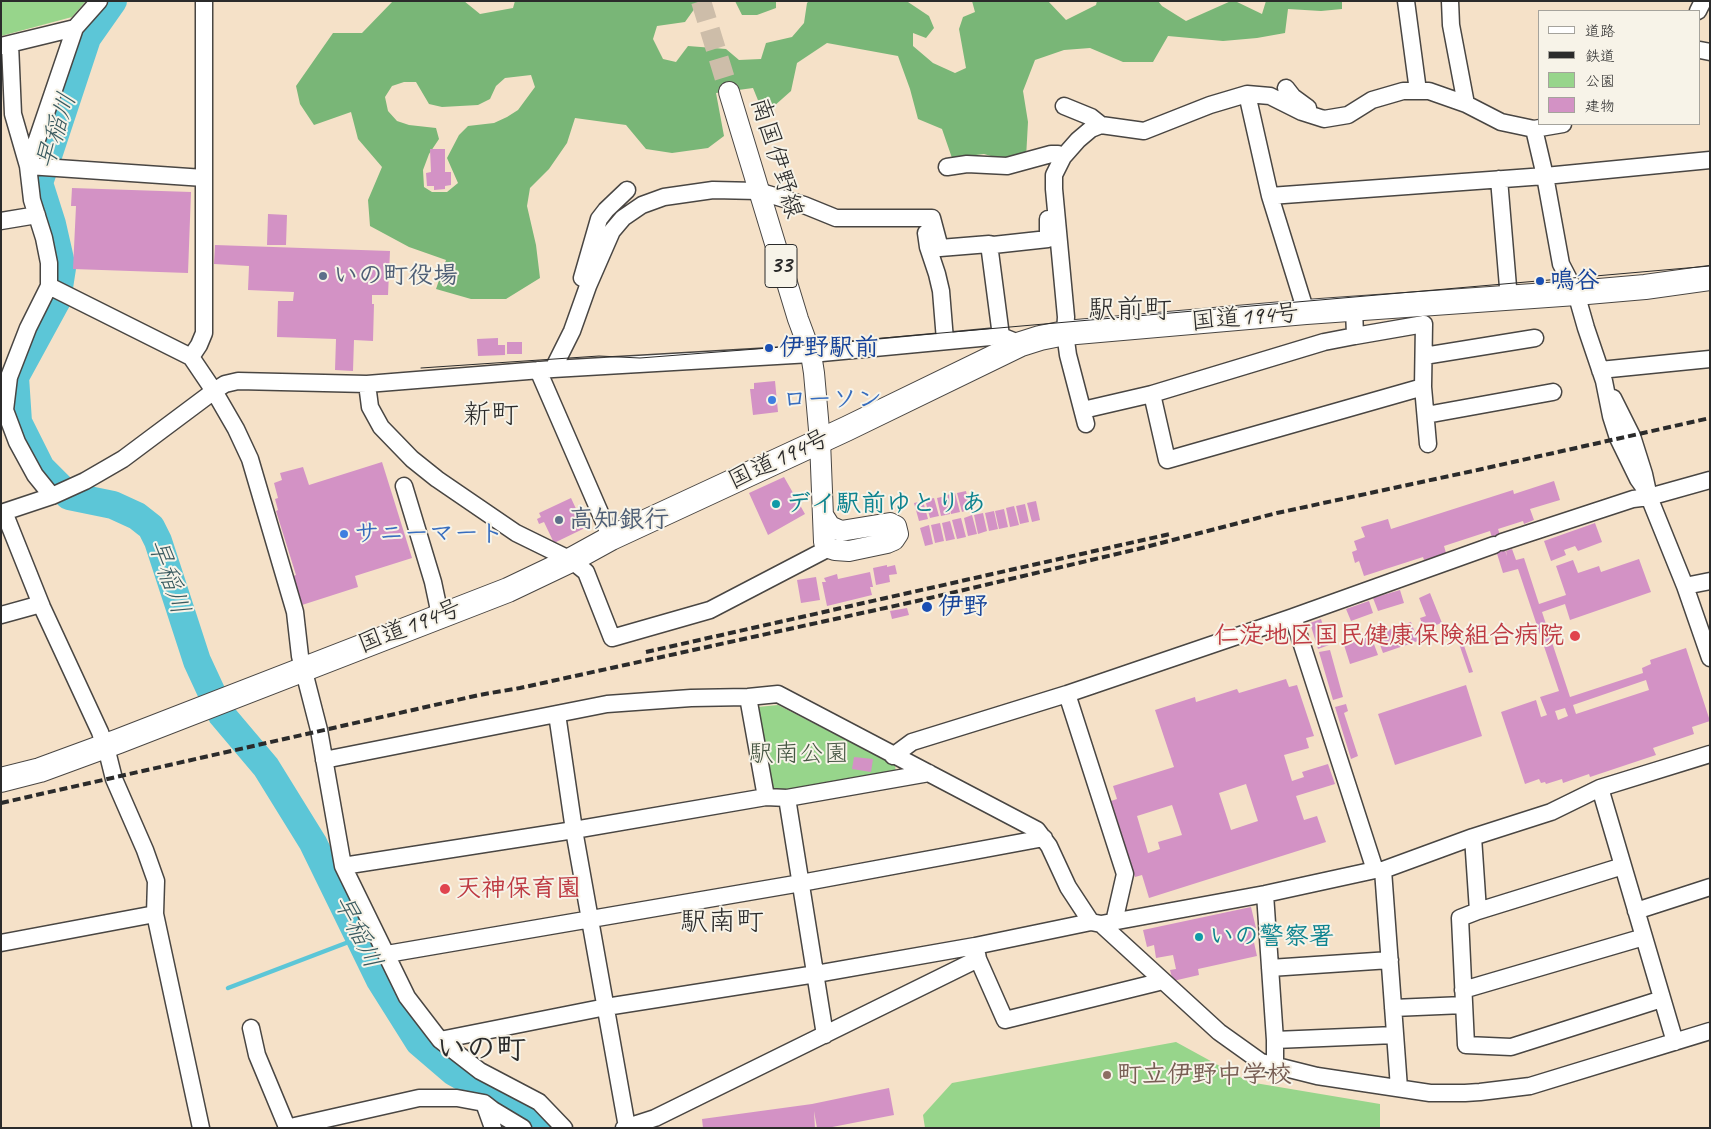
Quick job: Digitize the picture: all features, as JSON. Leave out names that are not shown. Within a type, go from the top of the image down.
[{"type":"highway","name":"国道194号","points":[[1,780],[40,770],[105,746],[508,590],[571,560],[611,538],[820,441],[1011,340],[1040,338],[1065,333],[1306,312],[1509,299],[1645,287],[1710,278]]},
{"type":"main road","name":"南国伊野線","points":[[729,92],[798,319],[811,354],[820,441],[824,542],[828,548]]},
{"type":"main road","points":[[823,515],[830,526],[841,531],[890,523],[896,526],[898,534],[894,540],[886,544],[849,551],[828,548]]},
{"type":"street","points":[[28,166],[75,28],[99,1]]},
{"type":"street","points":[[191,356],[199,345],[204,333],[204,1]]},
{"type":"street","points":[[1406,1],[1418,91]]},
{"type":"street","points":[[1450,1],[1451,25],[1466,104]]},
{"type":"street","points":[[52,496],[35,475],[17,442],[5,410],[5,378],[49,286],[49,263],[32,200],[28,166],[13,114],[6,45],[75,28]]},
{"type":"street","points":[[1286,88],[1293,97],[1324,120]]},
{"type":"street","points":[[1428,444],[1423,387],[1424,324],[1324,342],[1152,394],[1084,417],[1068,355],[1065,333],[1066,317],[1054,175],[1063,157],[1091,129],[1101,125],[1144,131],[1210,105],[1247,94],[1270,96],[1302,112],[1324,120],[1348,115],[1372,100],[1403,91],[1428,91],[1466,104],[1501,122],[1534,129],[1557,125]]},
{"type":"street","points":[[1247,94],[1270,196],[1306,312]]},
{"type":"street","points":[[1064,106],[1091,117],[1101,125]]},
{"type":"street","points":[[1534,129],[1545,176],[1561,264],[1576,293],[1602,376],[1618,438],[1648,495],[1685,586],[1710,658]]},
{"type":"street","points":[[947,167],[968,164],[1007,166],[1051,154],[1058,154],[1063,157]]},
{"type":"street","points":[[1270,196],[1545,176],[1710,160]]},
{"type":"street","points":[[28,166],[204,178]]},
{"type":"street","points":[[1499,179],[1509,299]]},
{"type":"street","points":[[546,369],[572,332],[612,231],[623,218],[642,205],[664,198],[713,190],[758,191],[804,205],[836,218],[932,218],[940,248],[1048,239],[1049,203],[1054,189]]},
{"type":"street","points":[[572,332],[575,301],[598,219],[627,190]]},
{"type":"street","points":[[1,222],[37,215]]},
{"type":"street","points":[[926,218],[928,247],[938,274],[941,291],[945,340]]},
{"type":"street","points":[[201,1128],[155,914],[156,880],[114,778],[96,723],[41,604],[3,512],[52,496],[86,481],[123,459],[214,391],[225,384],[238,381],[367,384],[546,369],[811,354],[945,340],[1011,340],[989,244]]},
{"type":"street","points":[[49,286],[191,356],[214,391],[236,429],[250,459],[295,612],[300,656],[324,760],[344,866],[407,997],[440,1040],[480,1071],[539,1102],[564,1128]]},
{"type":"street","points":[[1354,308],[1355,336]]},
{"type":"street","points":[[1424,356],[1534,338]]},
{"type":"street","points":[[1602,376],[1710,359]]},
{"type":"street","points":[[546,369],[611,538]]},
{"type":"street","points":[[367,384],[370,407],[381,427],[412,459],[437,479],[516,533],[571,560],[586,572],[612,638],[710,610],[828,548]]},
{"type":"street","points":[[1152,394],[1168,460],[1423,387]]},
{"type":"street","points":[[1426,415],[1553,392]]},
{"type":"street","points":[[893,756],[912,742],[1068,694],[1498,544],[1633,499],[1710,480]]},
{"type":"street","points":[[404,486],[433,582],[440,615]]},
{"type":"street","points":[[1685,586],[1710,582]]},
{"type":"street","points":[[1,615],[41,604]]},
{"type":"street","points":[[1293,617],[1379,870],[1390,960],[1399,1088]]},
{"type":"street","points":[[324,760],[607,704],[778,694],[1037,830],[1044,838],[1068,887],[1102,923],[1219,1032],[1261,1062],[1317,1076],[1430,1092],[1465,1093],[1530,1086],[1710,1030]]},
{"type":"street","points":[[1068,694],[1125,874],[1102,923]]},
{"type":"street","points":[[748,697],[766,797]]},
{"type":"street","points":[[557,714],[574,830],[606,1007],[625,1127],[656,1118],[825,1035],[977,952]]},
{"type":"street","points":[[440,1040],[606,1007],[816,974],[977,952],[1102,923],[1265,894],[1379,870],[1551,812],[1600,788],[1710,754]]},
{"type":"street","points":[[344,866],[574,830],[766,797],[787,798],[929,773]]},
{"type":"street","points":[[1600,788],[1675,1042]]},
{"type":"street","points":[[787,798],[825,1035]]},
{"type":"street","points":[[1473,837],[1478,911]]},
{"type":"street","points":[[387,954],[801,883],[1044,838]]},
{"type":"street","points":[[1623,866],[1460,918],[1466,1045],[1511,1046],[1662,999]]},
{"type":"street","points":[[1636,911],[1710,887]]},
{"type":"street","points":[[1265,894],[1275,1040],[1275,1066]]},
{"type":"street","points":[[1,943],[155,914]]},
{"type":"street","points":[[1393,1008],[1463,997],[1644,936]]},
{"type":"street","points":[[977,952],[1004,1020],[1163,981]]},
{"type":"street","points":[[1270,968],[1390,960]]},
{"type":"street","points":[[251,1028],[257,1055],[286,1127],[419,1098],[457,1098],[484,1103],[492,1110],[524,1128]]},
{"type":"street","points":[[1275,1040],[1395,1035]]},
{"type":"street","points":[[484,1103],[493,1128]]},
{"type":"green space","points":[[1,1],[86,1],[72,17],[1,36]]},
{"type":"green space","points":[[393,1],[464,1],[480,14],[513,8],[515,1],[700,1],[685,22],[657,26],[653,39],[663,59],[676,62],[688,46],[726,49],[739,60],[761,59],[766,43],[792,37],[804,23],[807,3],[809,1],[908,2],[929,16],[934,28],[926,38],[913,33],[913,46],[933,63],[955,73],[966,68],[959,29],[963,17],[975,12],[972,1],[1048,1],[1066,20],[1096,5],[1097,1],[1158,1],[1162,6],[1186,21],[1231,1],[1235,1],[1262,14],[1266,1],[1342,1],[1342,9],[1321,11],[1288,9],[1285,33],[1223,41],[1168,36],[1153,62],[1123,62],[1090,48],[1064,50],[1035,60],[1023,91],[1028,122],[1026,158],[1008,161],[984,154],[952,158],[942,129],[918,119],[898,56],[827,43],[797,63],[791,91],[764,115],[753,88],[716,93],[724,136],[708,148],[672,153],[646,149],[626,125],[575,118],[567,143],[549,169],[530,188],[527,206],[536,245],[540,278],[506,299],[471,299],[436,289],[446,260],[409,247],[370,226],[368,200],[382,167],[358,139],[351,112],[314,125],[300,104],[296,86],[333,33],[362,33]],"holes":[[[531,75],[535,87],[518,110],[507,117],[494,123],[468,126],[459,135],[447,158],[458,183],[447,192],[432,192],[424,187],[423,170],[429,154],[439,139],[436,128],[409,125],[397,121],[388,111],[385,97],[392,86],[404,82],[416,82],[429,104],[442,107],[478,105],[490,99],[496,86],[505,78]]]},
{"type":"green space","points":[[735,1],[776,1],[776,8],[757,15],[742,15]]},
{"type":"green space","name":"駅南公園","points":[[778,705],[895,765],[896,773],[776,792],[769,786],[756,712],[758,707]]},
{"type":"green space","name":"町立伊野中学校","points":[[1176,1042],[1249,1082],[1380,1104],[1380,1128],[925,1128],[923,1115],[952,1083]]},
{"type":"building","points":[[430,149],[445,149],[445,172],[451,172],[451,185],[445,186],[445,189],[434,190],[434,186],[427,186],[426,173],[431,172]]},
{"type":"building","points":[[72,188],[191,192],[188,273],[73,269],[76,206],[71,206]]},
{"type":"building","points":[[268,214],[287,215],[286,245],[267,245]]},
{"type":"building","points":[[215,245],[390,251],[388,295],[372,295],[372,304],[374,304],[373,341],[354,340],[353,371],[335,370],[336,339],[277,337],[278,301],[293,301],[294,292],[248,290],[249,266],[214,264]]},
{"type":"building","points":[[498,338],[498,345],[505,345],[505,355],[478,356],[477,339]]},
{"type":"building","points":[[507,342],[522,342],[522,354],[507,354]]},
{"type":"building","points":[[775,381],[778,412],[753,415],[750,389],[754,389],[754,383]]},
{"type":"building","name":"サニーマート","points":[[382,462],[412,558],[355,576],[358,587],[302,605],[293,576],[296,575],[276,511],[278,510],[275,499],[278,498],[274,483],[282,480],[280,473],[303,467],[309,485]]},
{"type":"building","name":"デイ駅前ゆとりあ","points":[[784,477],[805,514],[768,535],[749,493]]},
{"type":"building","points":[[1554,481],[1560,500],[1530,509],[1534,520],[1524,524],[1523,521],[1498,529],[1507,556],[1506,551],[1512,549],[1516,560],[1524,558],[1539,604],[1566,595],[1556,566],[1573,560],[1578,573],[1599,566],[1601,572],[1639,559],[1651,592],[1570,620],[1565,604],[1542,612],[1570,697],[1643,673],[1642,668],[1651,664],[1650,660],[1686,648],[1710,721],[1692,727],[1694,734],[1653,748],[1656,755],[1590,777],[1589,774],[1563,783],[1562,779],[1546,784],[1545,782],[1541,783],[1539,779],[1525,784],[1501,712],[1536,700],[1541,717],[1547,715],[1540,697],[1559,691],[1518,569],[1503,573],[1490,531],[1444,546],[1446,553],[1424,560],[1423,557],[1364,576],[1359,561],[1355,563],[1352,552],[1357,550],[1354,541],[1365,537],[1361,527],[1388,519],[1391,529],[1513,490],[1514,494]],"holes":[[[1646,680],[1649,690],[1576,714],[1573,705]],[[1565,708],[1568,716],[1558,720],[1555,711]]]},
{"type":"building","points":[[966,491],[970,509],[962,512],[957,493]]},
{"type":"building","points":[[955,493],[960,512],[951,514],[947,495]]},
{"type":"building","points":[[946,496],[950,514],[941,516],[937,498]]},
{"type":"building","name":"高知銀行","points":[[571,498],[585,528],[554,543],[544,522],[539,524],[537,519],[541,517],[539,513]]},
{"type":"building","points":[[934,498],[939,516],[930,518],[925,500]]},
{"type":"building","points":[[923,501],[928,519],[919,521],[914,503]]},
{"type":"building","points":[[1036,501],[1040,520],[1032,522],[1027,503]]},
{"type":"building","points":[[1025,504],[1029,522],[1020,524],[1016,506]]},
{"type":"building","points":[[1014,506],[1019,525],[1010,527],[1006,508]]},
{"type":"building","points":[[1004,509],[1008,527],[999,529],[995,511]]},
{"type":"building","points":[[994,511],[998,529],[989,531],[985,513]]},
{"type":"building","points":[[983,513],[987,531],[978,534],[974,515]]},
{"type":"building","points":[[972,515],[977,534],[968,536],[964,518]]},
{"type":"building","points":[[961,518],[966,537],[957,539],[952,520]]},
{"type":"building","points":[[950,521],[955,539],[946,541],[942,523]]},
{"type":"building","points":[[940,523],[944,541],[935,543],[931,525]]},
{"type":"building","points":[[1595,523],[1602,542],[1578,551],[1575,546],[1564,550],[1566,555],[1551,561],[1544,541]]},
{"type":"building","points":[[929,525],[933,544],[925,546],[920,528]]},
{"type":"building","points":[[887,565],[887,567],[895,565],[897,574],[889,575],[890,582],[876,585],[873,568]]},
{"type":"building","points":[[870,572],[873,587],[870,587],[872,595],[827,606],[822,582],[826,582],[824,578],[837,574],[838,579]]},
{"type":"building","points":[[816,577],[820,600],[801,603],[797,580]]},
{"type":"building","points":[[1400,590],[1404,603],[1378,611],[1373,598]]},
{"type":"building","points":[[1430,593],[1442,623],[1424,629],[1420,618],[1426,616],[1419,598]]},
{"type":"building","points":[[1369,601],[1373,613],[1351,621],[1346,609]]},
{"type":"building","points":[[907,608],[909,615],[892,619],[890,611]]},
{"type":"building","points":[[1321,619],[1329,645],[1318,649],[1310,623]]},
{"type":"building","points":[[1411,622],[1418,641],[1383,653],[1376,634]]},
{"type":"building","points":[[1459,631],[1473,672],[1469,673],[1455,632]]},
{"type":"building","points":[[1371,636],[1378,655],[1350,664],[1344,645]]},
{"type":"building","points":[[1330,650],[1343,697],[1333,700],[1319,652]]},
{"type":"building","points":[[1286,679],[1289,687],[1297,685],[1314,736],[1306,738],[1309,748],[1284,755],[1292,781],[1304,777],[1302,772],[1328,764],[1335,784],[1296,796],[1304,820],[1317,816],[1326,842],[1149,898],[1142,875],[1135,877],[1111,801],[1117,799],[1113,786],[1174,767],[1155,710],[1195,697],[1196,702],[1237,689],[1239,693]],"holes":[[[1246,784],[1258,821],[1231,830],[1219,793]],[[1172,805],[1182,835],[1158,842],[1160,849],[1148,853],[1137,816]]]},
{"type":"building","points":[[1466,685],[1482,736],[1395,765],[1378,714]]},
{"type":"building","points":[[1346,704],[1348,711],[1344,713],[1358,756],[1351,759],[1335,707]]},
{"type":"building","points":[[854,757],[873,759],[871,772],[852,769]]},
{"type":"building","name":"いの警察署","points":[[1251,907],[1256,928],[1251,929],[1257,956],[1198,969],[1199,975],[1173,981],[1170,970],[1176,969],[1173,955],[1156,958],[1154,945],[1147,947],[1143,930]]},
{"type":"building","points":[[889,1088],[894,1115],[827,1128],[817,1128],[814,1111],[815,1128],[703,1128],[702,1119],[812,1104]]},
{"type":"waterway","name":"早稲川","points":[[113,1],[87,38],[39,183],[52,224],[62,268],[57,300],[15,377],[18,422],[41,468],[69,496],[113,505],[137,516],[151,527],[158,541],[197,661],[222,715],[266,767],[313,843],[380,980],[419,1042],[454,1072],[537,1120],[543,1128]]},
{"type":"waterway","points":[[228,988],[346,943]]},
{"type":"tunnel","points":[[701,1],[729,92]]},
{"type":"tram line","points":[[421,368],[599,356],[640,358],[769,348],[1710,266]]},
{"type":"railway","points":[[1,803],[479,695],[520,688],[917,601],[1138,549],[1277,513],[1710,418]]},
{"type":"railway","points":[[646,652],[1170,534]]},
{"type":"place","name":"いの町役場","points":[[323,276]]},
{"type":"place","name":"鳴谷","points":[[1540,281]]},
{"type":"place","name":"伊野駅前","points":[[769,348]]},
{"type":"place","name":"ローソン","points":[[772,400]]},
{"type":"place","name":"デイ駅前ゆとりあ","points":[[776,504]]},
{"type":"place","name":"高知銀行","points":[[559,520]]},
{"type":"place","name":"サニーマート","points":[[344,534]]},
{"type":"place","name":"伊野","points":[[927,607]]},
{"type":"place","name":"仁淀地区国民健康保険組合病院","points":[[1575,636]]},
{"type":"place","name":"天神保育園","points":[[445,889]]},
{"type":"place","name":"いの警察署","points":[[1199,937]]},
{"type":"place","name":"町立伊野中学校","points":[[1107,1075]]},
{"type":"district","name":"駅前町","points":[[1130,311]]},
{"type":"district","name":"新町","points":[[491,416]]},
{"type":"district","name":"駅南町","points":[[722,923]]},
{"type":"district","name":"いの町","points":[[481,1050]]}]
